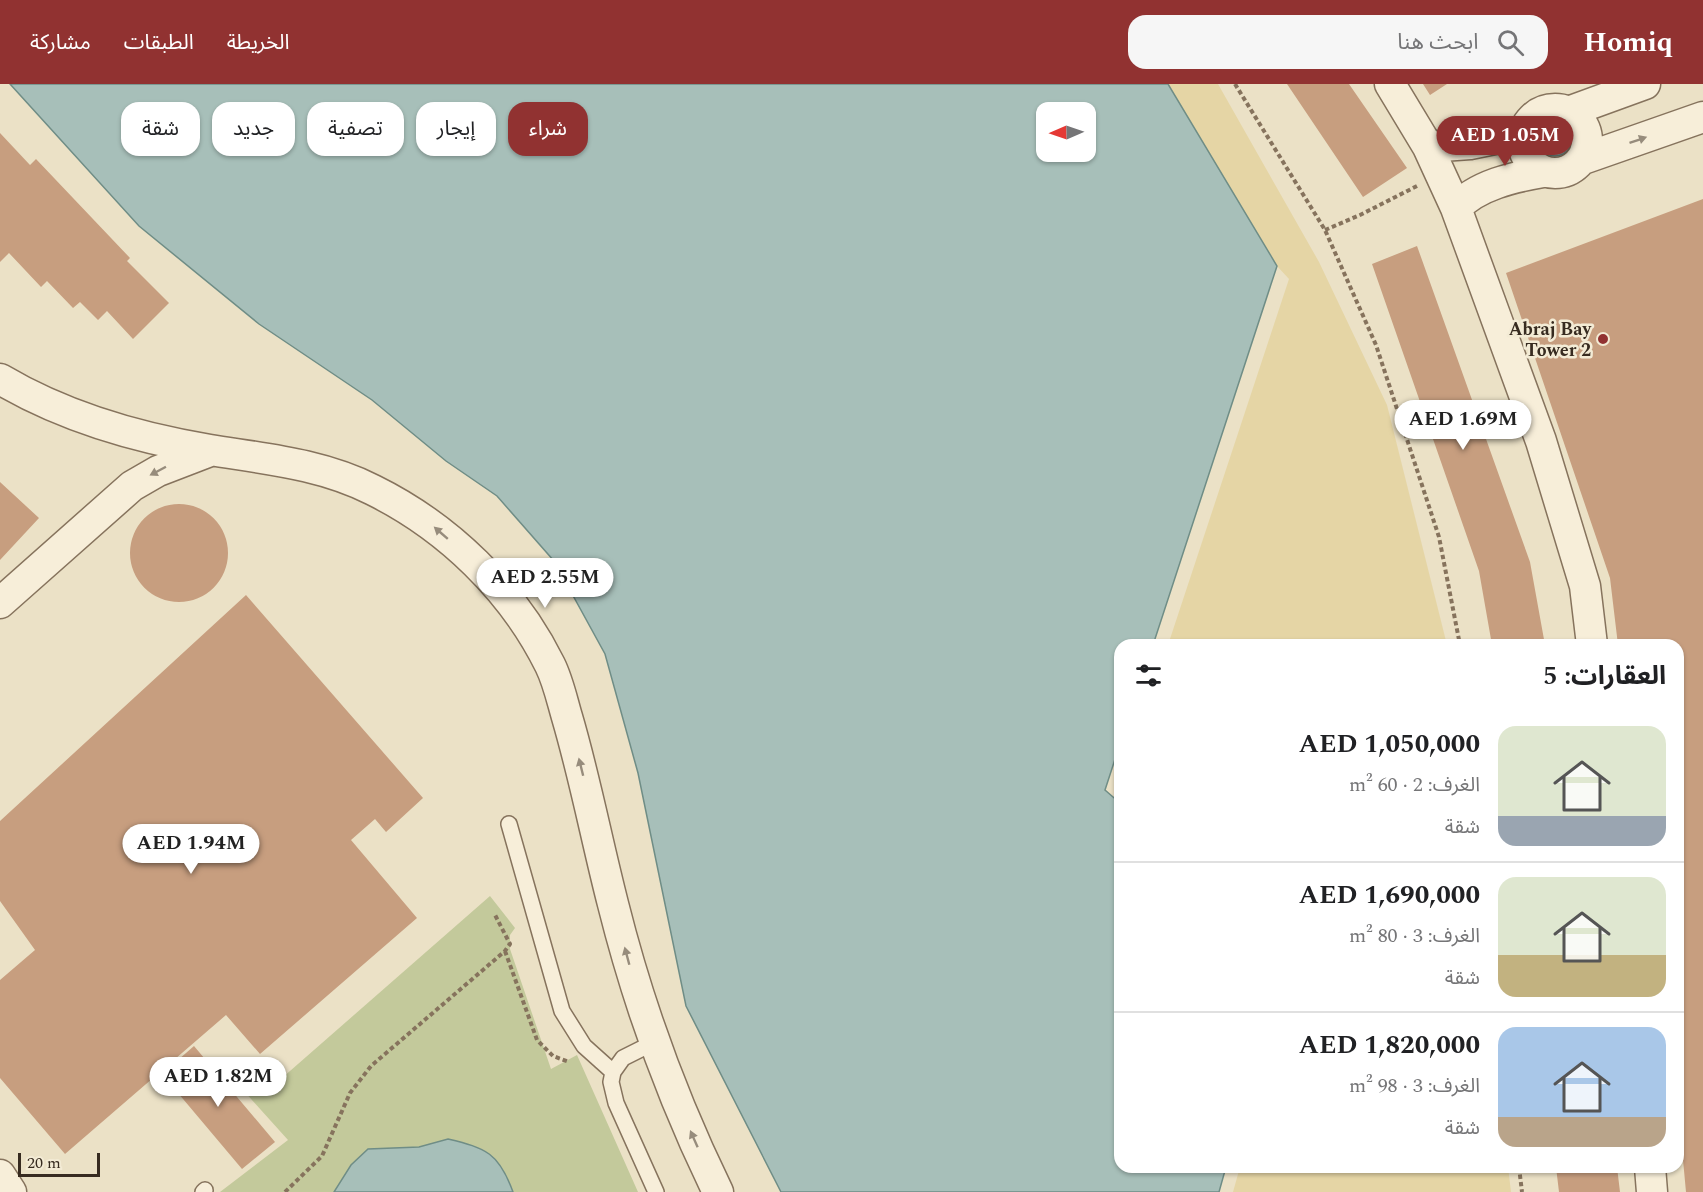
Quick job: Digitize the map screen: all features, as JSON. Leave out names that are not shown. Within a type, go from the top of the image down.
[{"type":"street","points":[[1390,84],[1428,147],[1455,208],[1541,441],[1585,586],[1591,639]]},
{"type":"street","points":[[1568,112],[1645,84]]},
{"type":"street","points":[[1583,159],[1587,137],[1584,127],[1577,118],[1559,109],[1541,112],[1533,118],[1524,133],[1523,145],[1526,156],[1534,165],[1554,174],[1566,172],[1583,159],[1703,117]]},
{"type":"street","points":[[1428,147],[1470,144],[1524,133]]},
{"type":"street","points":[[1455,208],[1481,190],[1544,171]]},
{"type":"street","points":[[0,379],[54,406],[105,426],[158,441],[312,467],[372,489],[427,521],[485,571],[519,612],[551,667],[576,747],[615,912],[653,1043],[718,1192]]},
{"type":"street","points":[[0,603],[132,486],[184,459],[213,451]]},
{"type":"street","points":[[1650,1173],[1652,1192]]},
{"type":"street","points":[[0,1174],[11,1192]]},
{"type":"lane","points":[[509,824],[562,1011],[584,1046],[613,1072]]},
{"type":"lane","points":[[653,1043],[623,1058],[613,1072],[611,1082],[612,1093],[656,1192]]},
{"type":"path","points":[[1235,84],[1325,230],[1376,345],[1439,537],[1459,639]]},
{"type":"path","points":[[1325,230],[1360,216],[1418,185]]},
{"type":"path","points":[[285,1192],[322,1156],[350,1093],[379,1058],[505,951],[510,944],[494,913]]},
{"type":"path","points":[[505,951],[537,1040],[544,1049],[553,1056],[573,1063],[597,1060]]},
{"type":"path","points":[[1520,1173],[1522,1192]]},
{"type":"green space","points":[[490,896],[515,928],[510,935],[510,949],[551,1069],[577,1055],[638,1192],[220,1192],[288,1140],[235,1081],[254,1063],[274,1085]]},
{"type":"sand","points":[[1168,84],[1218,84],[1319,262],[1387,405],[1446,639],[1170,639],[1289,279],[1277,266]]},
{"type":"sand","points":[[1238,1173],[1509,1173],[1511,1192],[1233,1192]]},
{"type":"water","points":[[10,84],[1168,84],[1277,266],[1155,639],[1114,639],[1114,762],[1105,790],[1114,798],[1114,1173],[1224,1173],[1219,1192],[781,1192],[686,1006],[638,773],[605,654],[554,561],[497,496],[446,461],[372,400],[259,324],[139,226]]},
{"type":"water","points":[[1555,122],[1567,127],[1572,139],[1567,151],[1555,156],[1543,151],[1538,139],[1543,127]]},
{"type":"water","points":[[448,1139],[482,1149],[490,1154],[502,1169],[513,1192],[334,1192],[351,1165],[368,1149],[419,1147]]},
{"type":"building","points":[[1287,84],[1349,84],[1407,168],[1363,197]]},
{"type":"building","points":[[1423,84],[1447,84],[1430,95]]},
{"type":"building","points":[[0,133],[30,165],[36,159],[130,258],[127,261],[169,303],[133,339],[107,311],[98,320],[80,302],[73,308],[47,281],[41,287],[9,253],[0,262]]},
{"type":"building","points":[[1703,199],[1703,1192],[1686,1192],[1684,1170],[1684,639],[1617,639],[1610,578],[1506,273]]},
{"type":"building","points":[[1417,246],[1530,562],[1544,639],[1491,639],[1479,571],[1372,264]]},
{"type":"building","points":[[0,482],[39,518],[0,560]]},
{"type":"building","points":[[179,504],[198,508],[213,519],[224,534],[228,553],[224,572],[213,587],[198,598],[179,602],[160,598],[145,587],[134,572],[130,553],[134,534],[145,519],[160,508]]},
{"type":"building","points":[[246,595],[423,798],[386,832],[375,819],[351,840],[417,918],[260,1054],[226,1015],[65,1154],[0,1078],[0,980],[35,950],[0,901],[0,821]]},
{"type":"building","points":[[194,1046],[275,1142],[242,1169],[162,1074]]},
{"type":"building","points":[[1557,1173],[1618,1173],[1620,1192],[1559,1192]]},
{"type":"place","name":"Abraj Bay Tower 2","points":[[1603,339]]}]
